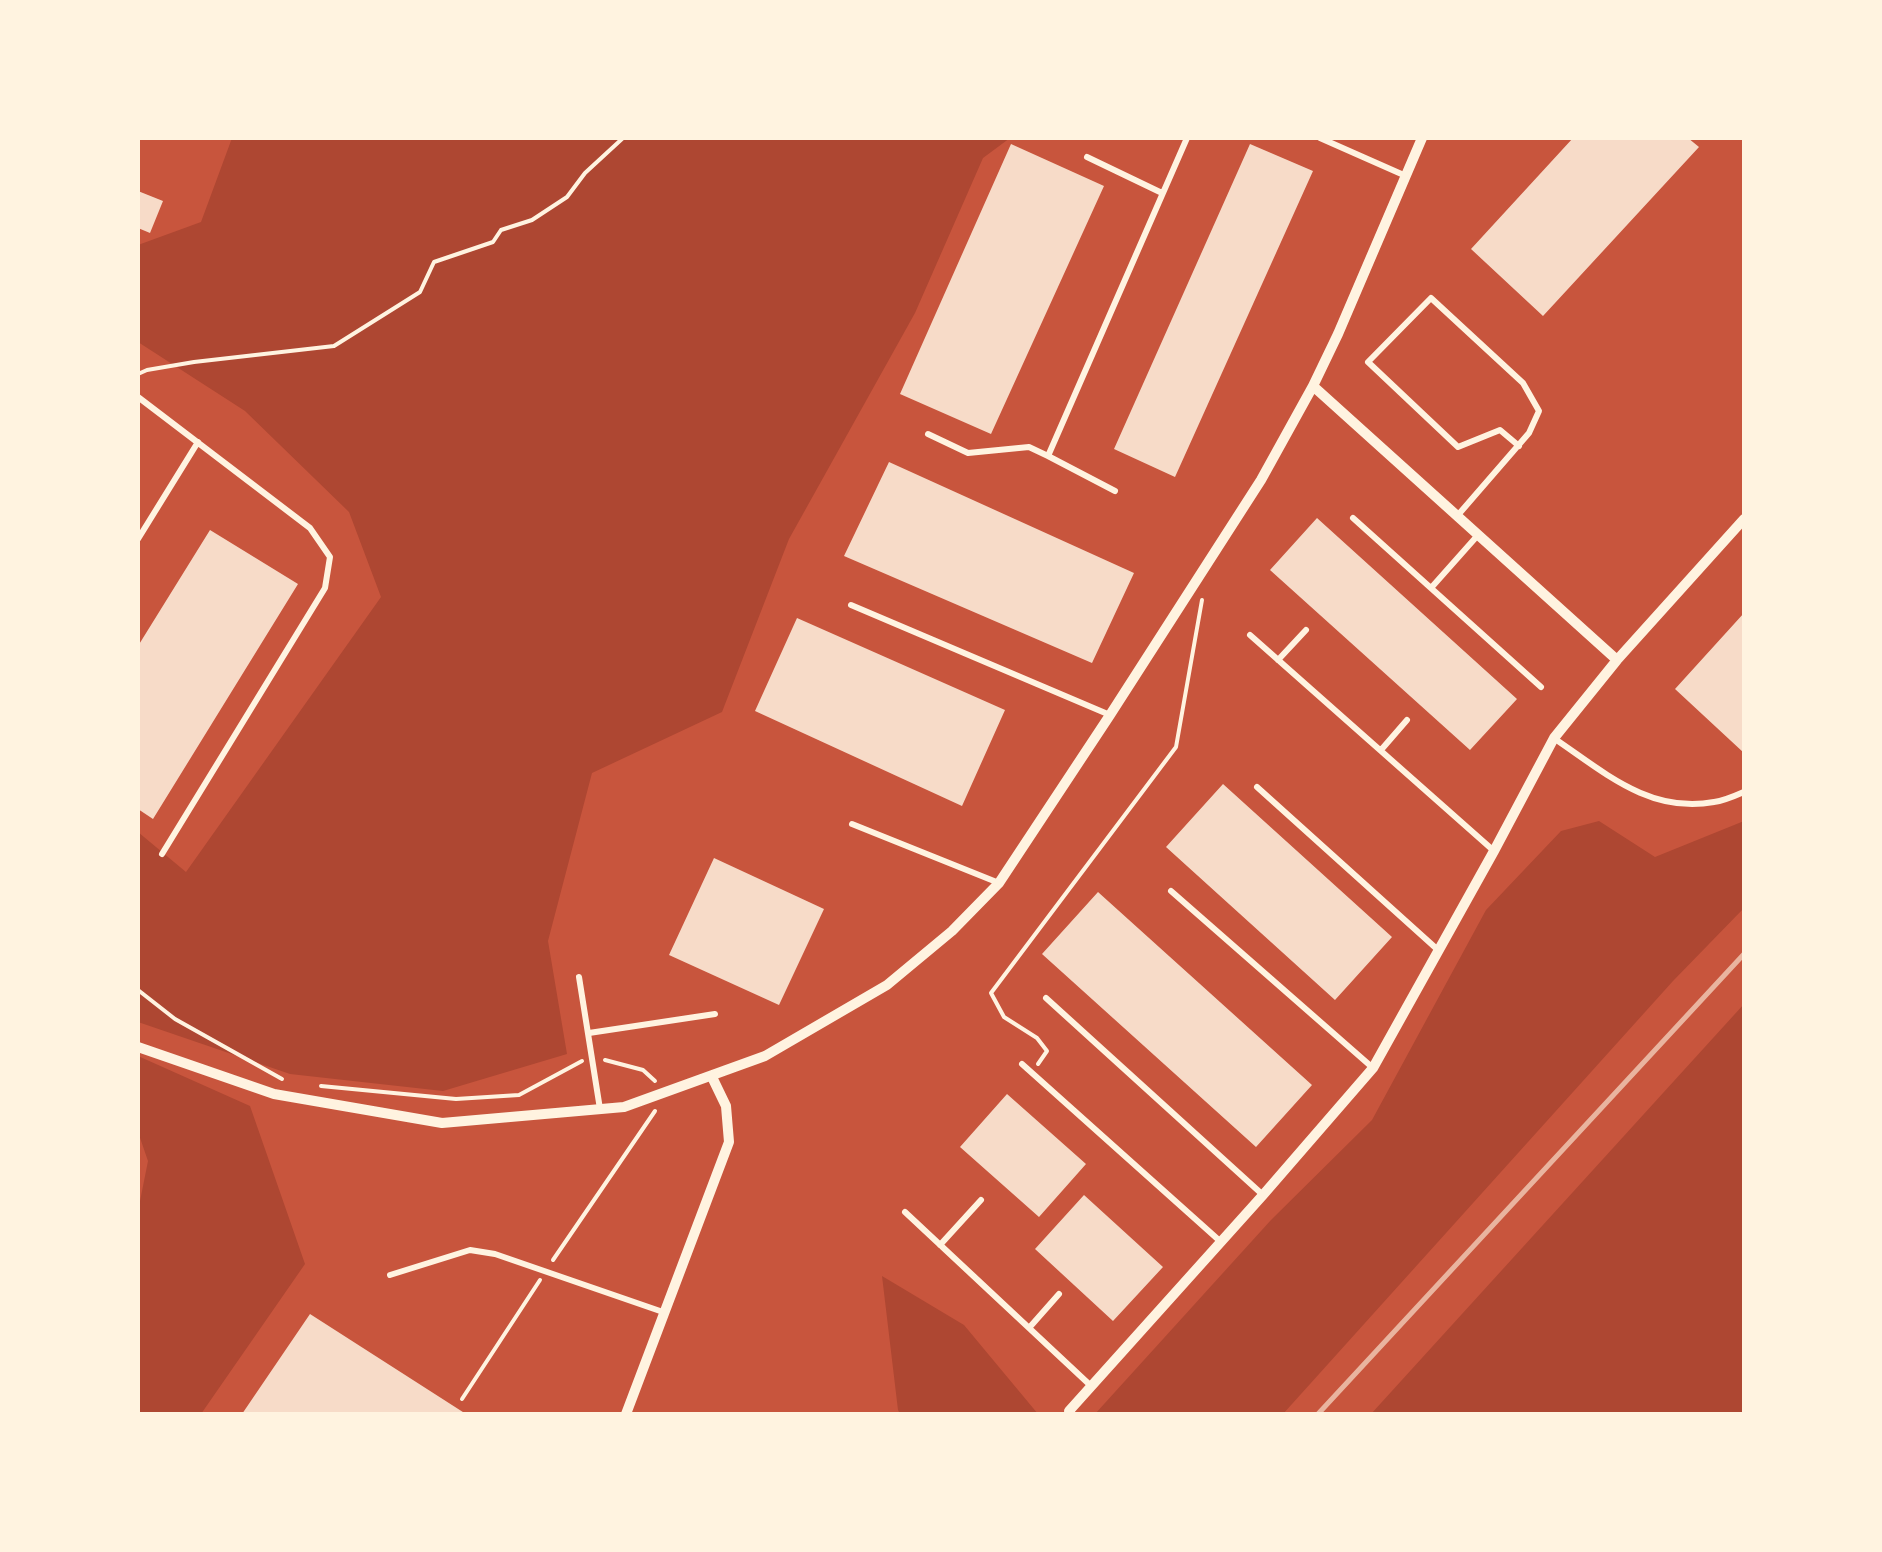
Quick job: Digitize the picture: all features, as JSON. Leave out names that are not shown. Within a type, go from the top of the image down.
[{"type":"street","points":[[138,1047],[274,1094],[442,1123],[624,1108],[765,1056],[888,985],[952,930],[998,883],[1261,480],[1314,386],[1422,138]]},
{"type":"street","points":[[1314,386],[1617,660]]},
{"type":"street","points":[[1069,1411],[1373,1068],[1554,738],[1617,660],[1744,519]]},
{"type":"street","points":[[626,1414],[729,1142],[726,1106],[712,1077]]},
{"type":"lane","points":[[1048,456],[1187,138]]},
{"type":"lane","points":[[1320,138],[1406,176]]},
{"type":"lane","points":[[1087,157],[1162,193]]},
{"type":"lane","points":[[1457,516],[1519,446],[1538,411],[1522,383],[1431,298],[1368,362],[1458,447],[1500,430],[1519,446]]},
{"type":"lane","points":[[138,397],[310,528],[330,557],[325,588],[162,854]]},
{"type":"lane","points":[[928,434],[968,453],[1029,446],[1114,491]]},
{"type":"lane","points":[[138,539],[198,442]]},
{"type":"lane","points":[[1353,518],[1541,687]]},
{"type":"lane","points":[[1431,588],[1478,535]]},
{"type":"lane","points":[[851,604],[1110,715]]},
{"type":"lane","points":[[1278,660],[1306,630]]},
{"type":"lane","points":[[1250,635],[1494,851]]},
{"type":"lane","points":[[1381,750],[1407,720]]},
{"type":"lane","points":[[1554,738],[1633,792],[1672,804],[1714,802],[1744,792]]},
{"type":"lane","points":[[1257,787],[1440,951]]},
{"type":"lane","points":[[852,824],[998,883]]},
{"type":"lane","points":[[1171,891],[1373,1068]]},
{"type":"lane","points":[[579,977],[600,1109]]},
{"type":"lane","points":[[1046,998],[1264,1195]]},
{"type":"lane","points":[[589,1033],[715,1014]]},
{"type":"lane","points":[[1022,1064],[1221,1242]]},
{"type":"lane","points":[[940,1245],[981,1200]]},
{"type":"lane","points":[[905,1212],[1091,1386]]},
{"type":"lane","points":[[390,1275],[470,1250],[495,1254],[664,1313]]},
{"type":"lane","points":[[1029,1328],[1059,1294]]},
{"type":"path","points":[[138,374],[194,362],[334,346],[420,292],[434,262],[493,242],[501,230],[532,220],[567,197],[585,173],[624,138]]},
{"type":"path","points":[[1032,1072],[1048,1051],[1037,1038],[1004,1017],[991,993],[1176,746],[1202,604],[1203,571]]},
{"type":"path","points":[[138,990],[174,1019],[288,1083]]},
{"type":"path","points":[[307,1084],[456,1098],[519,1096],[592,1056],[643,1070],[668,1092],[462,1399]]},
{"type":"shaded area","points":[[232,138],[1010,138],[983,158],[915,313],[789,539],[722,712],[592,773],[548,941],[567,1054],[443,1091],[290,1074],[138,1022],[138,832],[186,872],[381,597],[349,512],[245,411],[138,342],[138,245],[201,222]]},
{"type":"shaded area","points":[[1599,821],[1655,857],[1744,821],[1744,908],[1673,981],[1283,1414],[1095,1414],[1271,1220],[1372,1120],[1486,910],[1561,831]]},
{"type":"shaded area","points":[[1744,1004],[1744,1414],[1371,1414]]},
{"type":"shaded area","points":[[138,1056],[250,1106],[305,1264],[201,1414],[138,1414],[138,1211],[148,1161],[138,1132]]},
{"type":"shaded area","points":[[882,1276],[964,1325],[1038,1414],[900,1414]]},
{"type":"building","points":[[1573,138],[1688,138],[1699,147],[1543,316],[1471,249]]},
{"type":"building","points":[[1011,144],[1104,186],[991,434],[900,394]]},
{"type":"building","points":[[1250,144],[1313,171],[1175,477],[1114,449]]},
{"type":"building","points":[[138,191],[163,201],[150,233],[138,228]]},
{"type":"building","points":[[889,462],[1134,573],[1092,663],[844,556]]},
{"type":"building","points":[[1317,518],[1517,699],[1470,750],[1270,570]]},
{"type":"building","points":[[210,530],[298,584],[153,819],[138,809],[138,646]]},
{"type":"building","points":[[1744,613],[1744,753],[1675,689]]},
{"type":"building","points":[[797,618],[1005,710],[962,806],[755,711]]},
{"type":"building","points":[[1223,784],[1392,937],[1335,1000],[1166,847]]},
{"type":"building","points":[[714,858],[824,909],[779,1005],[669,955]]},
{"type":"building","points":[[1098,892],[1312,1085],[1256,1147],[1042,954]]},
{"type":"building","points":[[1007,1094],[1086,1164],[1039,1217],[960,1147]]},
{"type":"building","points":[[1084,1195],[1163,1267],[1113,1321],[1035,1249]]},
{"type":"building","points":[[310,1314],[466,1414],[242,1414]]},
{"type":"railway","points":[[1318,1414],[1744,954]]}]
